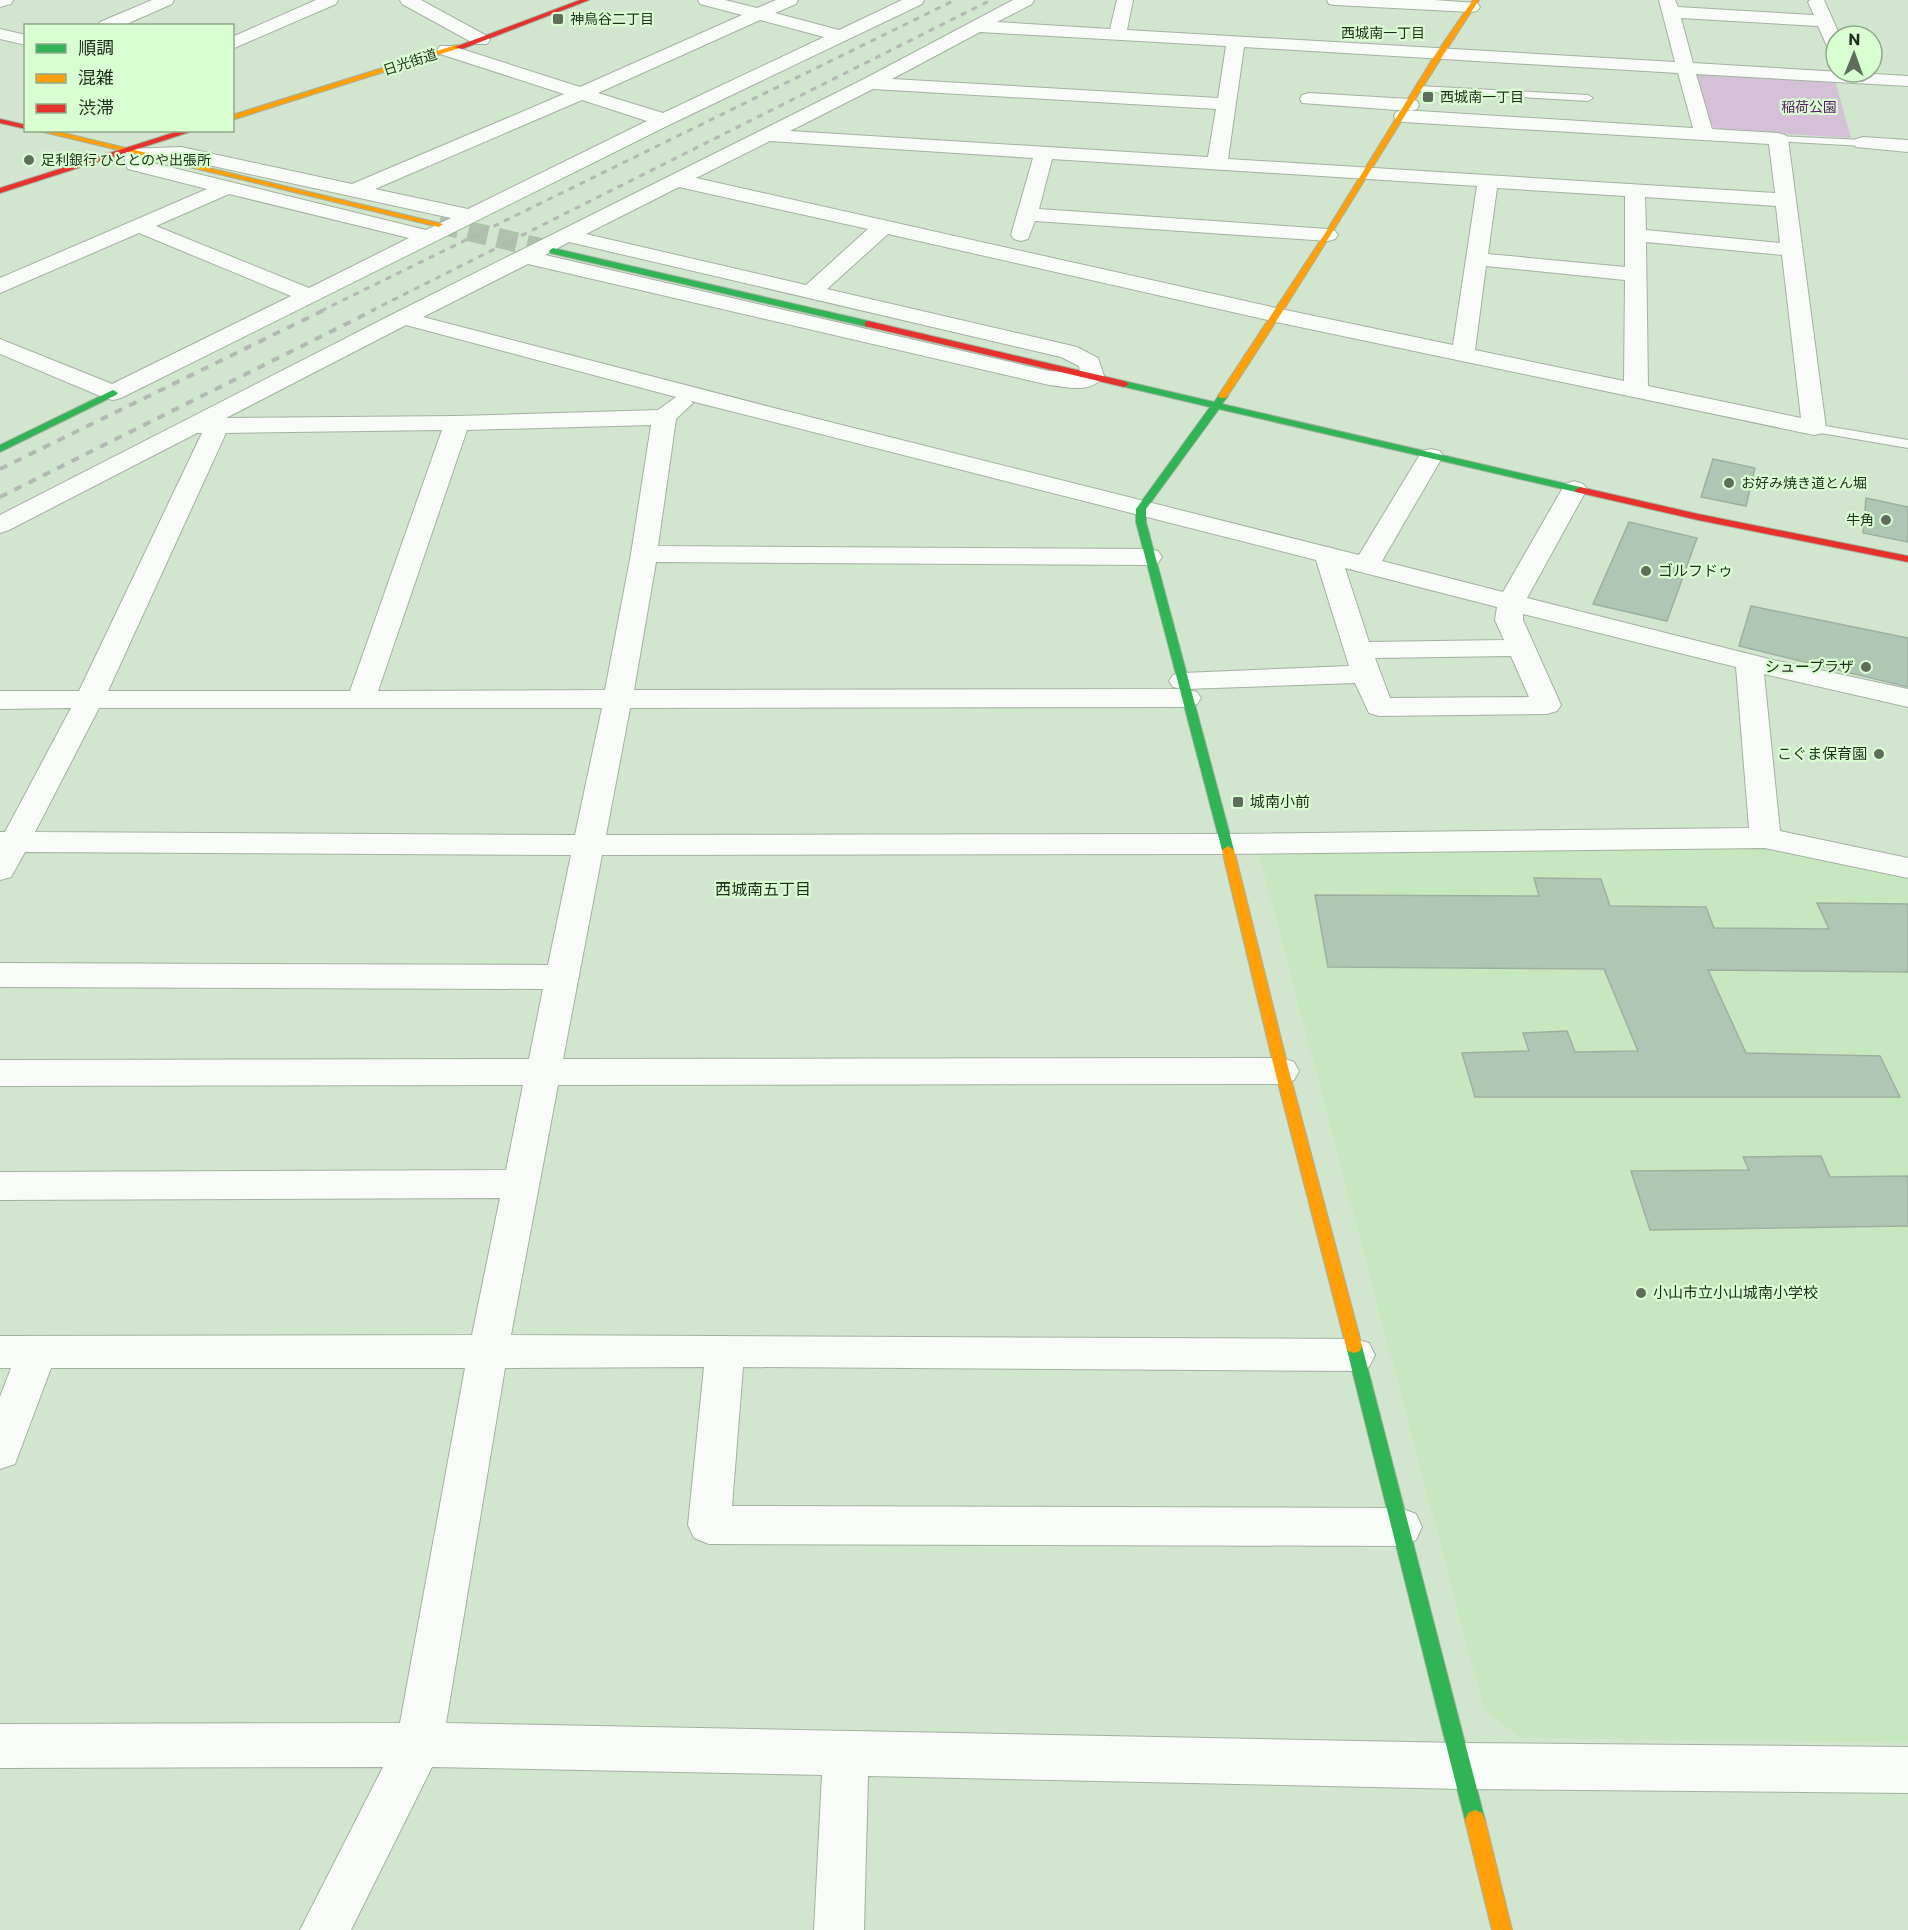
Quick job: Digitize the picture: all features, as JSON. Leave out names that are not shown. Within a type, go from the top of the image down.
[{"type":"street","points":[[0,2],[5,0]]},
{"type":"street","points":[[111,24],[166,0]]},
{"type":"street","points":[[234,43],[330,0]]},
{"type":"street","points":[[408,0],[481,40]]},
{"type":"street","name":"日光街道","points":[[234,116],[481,40],[586,0]]},
{"type":"street","points":[[706,0],[840,36]]},
{"type":"street","points":[[355,190],[580,94],[790,0]]},
{"type":"street","points":[[0,449],[310,296],[435,230],[472,216],[663,120],[916,0]]},
{"type":"street","points":[[0,525],[205,426],[403,318],[528,257],[561,244],[676,180],[870,83],[1026,0]]},
{"type":"street","points":[[1117,34],[1125,0]]},
{"type":"street","points":[[1335,0],[1474,4]]},
{"type":"street","points":[[1816,0],[1826,24]]},
{"type":"street","points":[[431,13],[451,4]]},
{"type":"street","points":[[1474,4],[1439,55],[1328,235],[1217,405],[1141,509],[1141,522],[1227,844],[1282,1071],[1401,1527],[1502,1930]]},
{"type":"street","points":[[1704,135],[1669,6],[1825,21]]},
{"type":"street","points":[[975,26],[1685,69],[1824,74]]},
{"type":"street","points":[[0,34],[24,40]]},
{"type":"street","points":[[1217,164],[1236,41]]},
{"type":"street","points":[[446,50],[663,120]]},
{"type":"street","points":[[1884,79],[1908,81]]},
{"type":"street","points":[[870,83],[1228,104]]},
{"type":"street","points":[[676,180],[1015,254],[1276,315],[1814,428],[1778,139],[1704,135],[1309,99]]},
{"type":"street","points":[[1375,125],[1407,109]]},
{"type":"street","points":[[0,121],[24,127]]},
{"type":"street","points":[[47,132],[435,230]]},
{"type":"street","points":[[0,191],[186,132]]},
{"type":"street","points":[[765,135],[1785,200]]},
{"type":"street","points":[[1863,143],[1908,146]]},
{"type":"street","points":[[129,152],[181,153],[472,216]]},
{"type":"street","points":[[129,152],[135,165],[226,188],[435,230]]},
{"type":"street","points":[[1015,254],[1044,153]]},
{"type":"street","points":[[1463,354],[1488,180]]},
{"type":"street","points":[[0,286],[226,188]]},
{"type":"street","points":[[1635,190],[1636,391]]},
{"type":"street","points":[[1027,214],[1328,235]]},
{"type":"street","points":[[139,226],[310,296]]},
{"type":"street","points":[[811,292],[884,226]]},
{"type":"street","points":[[1635,235],[1791,250]]},
{"type":"street","points":[[561,244],[811,292],[1069,352],[1090,363],[1092,376]]},
{"type":"street","points":[[561,244],[1092,376],[1431,456],[1698,517],[1908,559]]},
{"type":"street","points":[[528,257],[1049,378],[1083,381],[1092,376]]},
{"type":"street","points":[[1477,259],[1636,276]]},
{"type":"street","points":[[403,318],[690,395],[1141,509],[1749,661],[1908,698]]},
{"type":"street","points":[[0,346],[113,393]]},
{"type":"street","points":[[205,426],[457,423],[664,417],[690,395]]},
{"type":"street","points":[[325,1930],[419,1745],[488,1351],[618,698],[644,554],[664,417]]},
{"type":"street","points":[[361,699],[457,423]]},
{"type":"street","points":[[0,870],[7,842],[89,701],[205,426]]},
{"type":"street","points":[[1365,565],[1431,456]]},
{"type":"street","points":[[1328,556],[1379,707],[1547,705],[1509,620],[1511,602],[1574,489]]},
{"type":"street","points":[[644,554],[1149,557]]},
{"type":"street","points":[[0,700],[618,698],[1185,689],[1362,662],[1521,648]]},
{"type":"street","points":[[1749,661],[1765,838]]},
{"type":"street","points":[[7,842],[588,845],[1227,844],[1765,838],[1908,868]]},
{"type":"street","points":[[0,975],[561,976]]},
{"type":"street","points":[[0,1073],[1282,1071]]},
{"type":"street","points":[[0,1186],[520,1184]]},
{"type":"street","points":[[0,1451],[19,1352],[725,1351],[1355,1355]]},
{"type":"street","points":[[725,1351],[710,1525],[1401,1527]]},
{"type":"street","points":[[0,1746],[419,1745],[1461,1766],[1908,1770]]},
{"type":"street","points":[[839,1930],[846,1754]]},
{"type":"lane","points":[[1407,109],[1588,98]]},
{"type":"lane","points":[[1778,139],[1863,143]]},
{"type":"lane","points":[[1814,428],[1908,444]]},
{"type":"path","points":[[1848,84],[1863,143],[1908,376]]},
{"type":"path","points":[[1856,111],[1908,114]]},
{"type":"shaded area","name":"小山市立小山城南小学校","points":[[1758,844],[1908,876],[1908,1743],[1521,1738],[1484,1710],[1259,854]]},
{"type":"green space","name":"稲荷公園","points":[[1708,73],[1824,79],[1824,84],[1836,84],[1851,138],[1722,130],[1708,125],[1697,75]]},
{"type":"building","name":"お好み焼き道とん堀","points":[[1713,459],[1755,468],[1746,506],[1701,497]]},
{"type":"building","name":"牛角","points":[[1866,498],[1908,507],[1908,542],[1863,533]]},
{"type":"building","name":"ゴルフドゥ","points":[[1629,522],[1697,538],[1667,621],[1593,604]]},
{"type":"building","name":"シュープラザ","points":[[1751,606],[1908,638],[1908,687],[1739,646]]},
{"type":"building","points":[[1534,878],[1601,879],[1610,906],[1706,907],[1714,928],[1829,929],[1817,903],[1908,904],[1908,972],[1708,970],[1746,1053],[1880,1056],[1900,1097],[1475,1097],[1462,1053],[1529,1051],[1523,1033],[1567,1031],[1575,1052],[1638,1051],[1604,969],[1328,967],[1315,895],[1539,896]]},
{"type":"building","points":[[1821,1156],[1830,1177],[1908,1176],[1908,1226],[1650,1230],[1631,1171],[1749,1170],[1743,1157]]},
{"type":"tunnel","points":[[439,224],[553,251]]},
{"type":"railway","points":[[321,311],[955,0]]},
{"type":"railway","points":[[371,311],[991,0]]},
{"type":"railway","points":[[0,469],[324,310]]},
{"type":"railway","points":[[0,497],[374,310]]},
{"type":"traffic: fast","points":[[553,251],[868,324]]},
{"type":"traffic: fast","points":[[1124,384],[1580,490]]},
{"type":"traffic: fast","points":[[0,449],[113,393]]},
{"type":"traffic: fast","points":[[1223,396],[1141,509],[1141,522],[1228,850]]},
{"type":"traffic: fast","points":[[1354,1346],[1475,1820]]},
{"type":"traffic: slow","points":[[1223,396],[1328,235],[1439,55],[1476,0]]},
{"type":"traffic: slow","points":[[234,117],[459,47]]},
{"type":"traffic: slow","points":[[48,132],[439,224]]},
{"type":"traffic: slow","points":[[1228,850],[1282,1071],[1354,1346]]},
{"type":"traffic: slow","points":[[1475,1820],[1502,1930]]},
{"type":"traffic: jam","points":[[459,47],[586,0]]},
{"type":"traffic: jam","points":[[0,121],[24,127]]},
{"type":"traffic: jam","points":[[0,191],[186,132]]},
{"type":"traffic: jam","points":[[868,324],[1124,384]]},
{"type":"traffic: jam","points":[[1580,490],[1698,517],[1908,559]]},
{"type":"place","name":"神鳥谷二丁目","points":[[558,19]]},
{"type":"place","name":"西城南一丁目","points":[[1428,97]]},
{"type":"place","name":"足利銀行 ひととのや出張所","points":[[29,160]]},
{"type":"place","name":"お好み焼き道とん堀","points":[[1729,483]]},
{"type":"place","name":"牛角","points":[[1886,520]]},
{"type":"place","name":"ゴルフドゥ","points":[[1646,571]]},
{"type":"place","name":"シュープラザ","points":[[1866,667]]},
{"type":"place","name":"こぐま保育園","points":[[1879,754]]},
{"type":"place","name":"城南小前","points":[[1238,802]]},
{"type":"place","name":"小山市立小山城南小学校","points":[[1641,1293]]},
{"type":"district","name":"西城南一丁目","points":[[1383,33]]},
{"type":"district","name":"西城南五丁目","points":[[763,889]]}]
